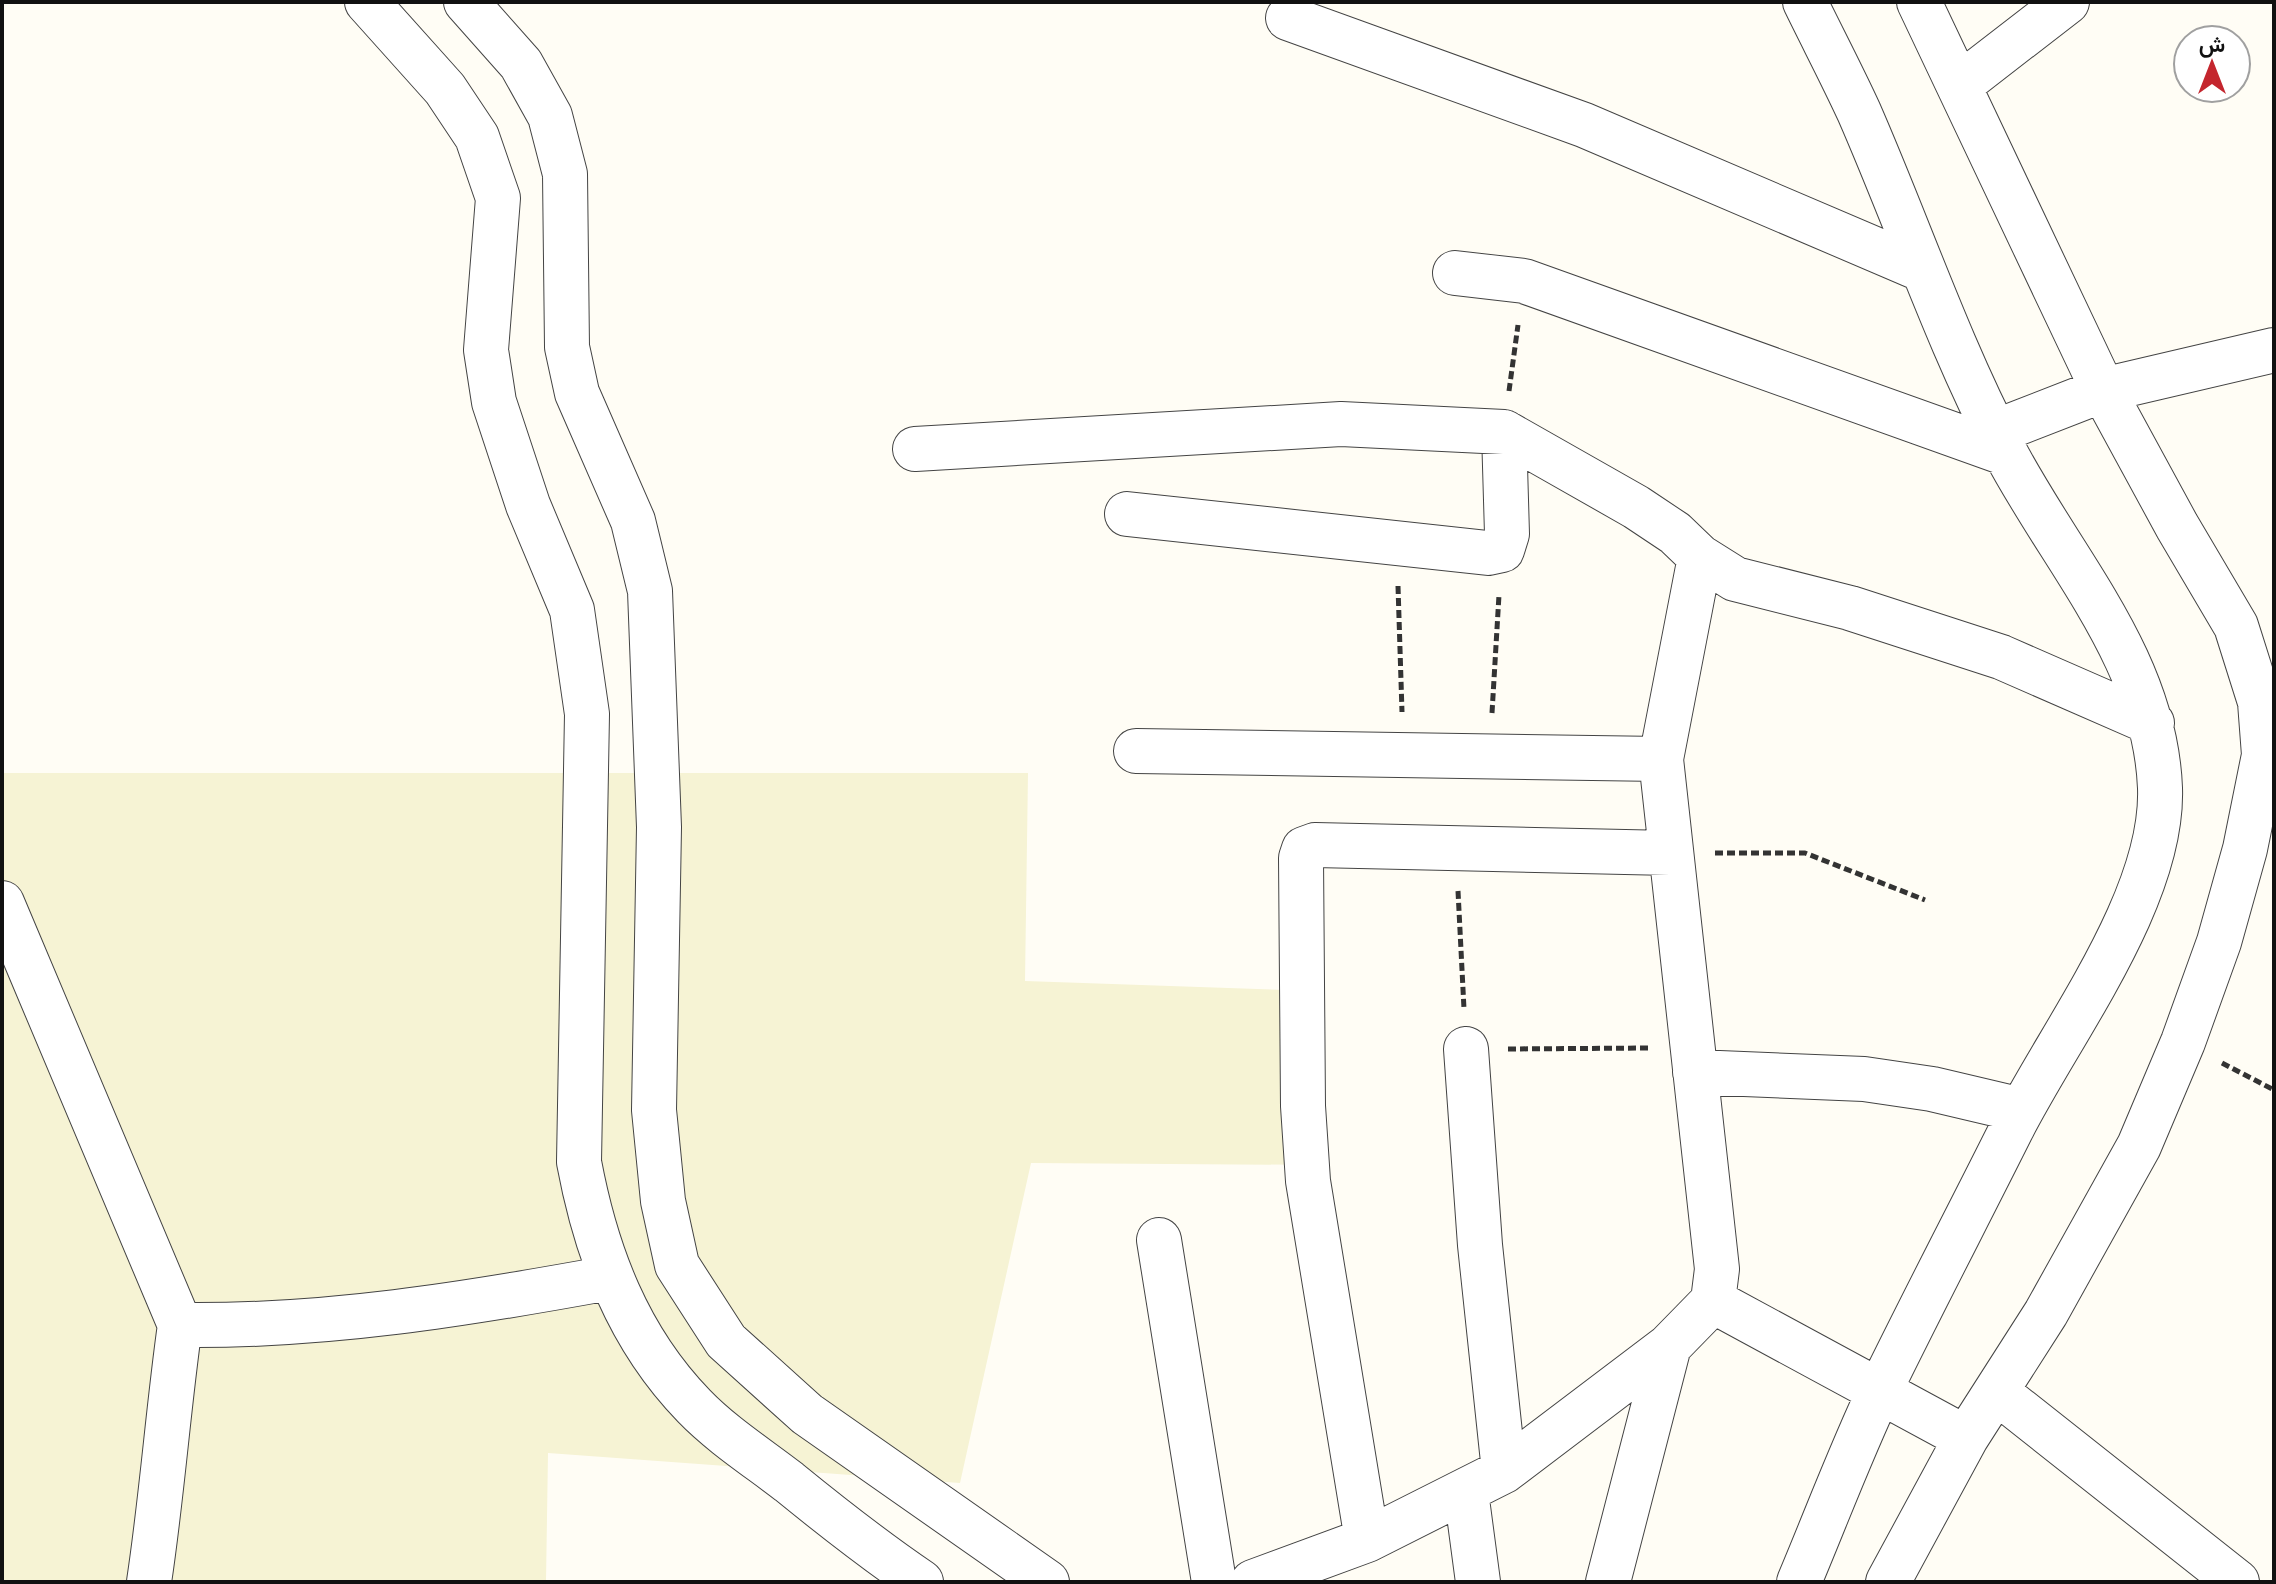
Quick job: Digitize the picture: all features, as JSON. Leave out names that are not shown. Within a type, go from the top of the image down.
[{"type":"street","points":[[367,2],[445,89],[477,137],[498,198],[486,350],[494,402],[528,505],[572,610],[587,714],[579,1162],[591,1225],[609,1278],[656,1359],[694,1407],[881,1556],[921,1582]]},
{"type":"street","points":[[466,2],[521,64],[550,116],[565,174],[567,347],[574,377],[633,521],[650,591],[659,827],[654,1110],[663,1201],[677,1265],[726,1341],[807,1414],[1047,1582]]},
{"type":"street","points":[[1799,1582],[1880,1391],[2021,1110],[2135,900],[2152,855],[2160,791],[2152,723],[2133,672],[2081,575],[2000,442],[1921,269],[1859,112],[1805,2]]},
{"type":"street","points":[[1888,1582],[1966,1438],[1998,1393],[2088,1243],[2139,1146],[2163,1092],[2219,942],[2269,758],[2260,702],[2236,626],[2103,390],[1961,84],[1919,2]]},
{"type":"street","points":[[1961,84],[2067,2]]},
{"type":"street","points":[[1288,18],[1584,125],[1921,269]]},
{"type":"street","points":[[1455,273],[1524,281],[2000,442],[2103,390],[2274,350]]},
{"type":"street","points":[[915,449],[1341,424],[1504,432],[1636,507],[1675,533],[1700,557],[1735,579],[1850,608],[2001,657],[2152,723]]},
{"type":"street","points":[[1127,514],[1488,553],[1502,550],[1507,534],[1504,432]]},
{"type":"street","points":[[1253,1582],[1367,1540],[1504,1471],[1669,1346],[1713,1301],[1717,1269],[1661,759],[1700,557]]},
{"type":"street","points":[[1136,751],[1661,759]]},
{"type":"street","points":[[1367,1540],[1308,1181],[1303,1106],[1301,858],[1304,849],[1315,845],[1670,853]]},
{"type":"street","points":[[2,903],[180,1325],[169,1405],[165,1477],[149,1582]]},
{"type":"street","points":[[1466,1049],[1480,1245],[1504,1471]]},
{"type":"street","points":[[1693,1060],[1932,1089],[2021,1110]]},
{"type":"street","points":[[1159,1240],[1214,1582]]},
{"type":"street","points":[[180,1325],[261,1326],[463,1305],[609,1278]]},
{"type":"street","points":[[1713,1301],[1966,1438]]},
{"type":"street","points":[[1608,1582],[1669,1346]]},
{"type":"street","points":[[1998,1393],[2237,1582]]},
{"type":"street","points":[[1466,1492],[1478,1582]]},
{"type":"path","points":[[1504,432],[1524,281]]},
{"type":"path","points":[[1397,541],[1403,756]]},
{"type":"path","points":[[1489,757],[1502,550]]},
{"type":"path","points":[[1456,850],[1466,1049],[1693,1060]]},
{"type":"path","points":[[1670,853],[1805,853],[1925,900]]},
{"type":"path","points":[[2246,1075],[2274,1090]]},
{"type":"shaded area","points":[[2,773],[1028,773],[1025,981],[1317,991],[1326,1165],[1031,1163],[960,1483],[548,1453],[546,1582],[2,1582]]}]
